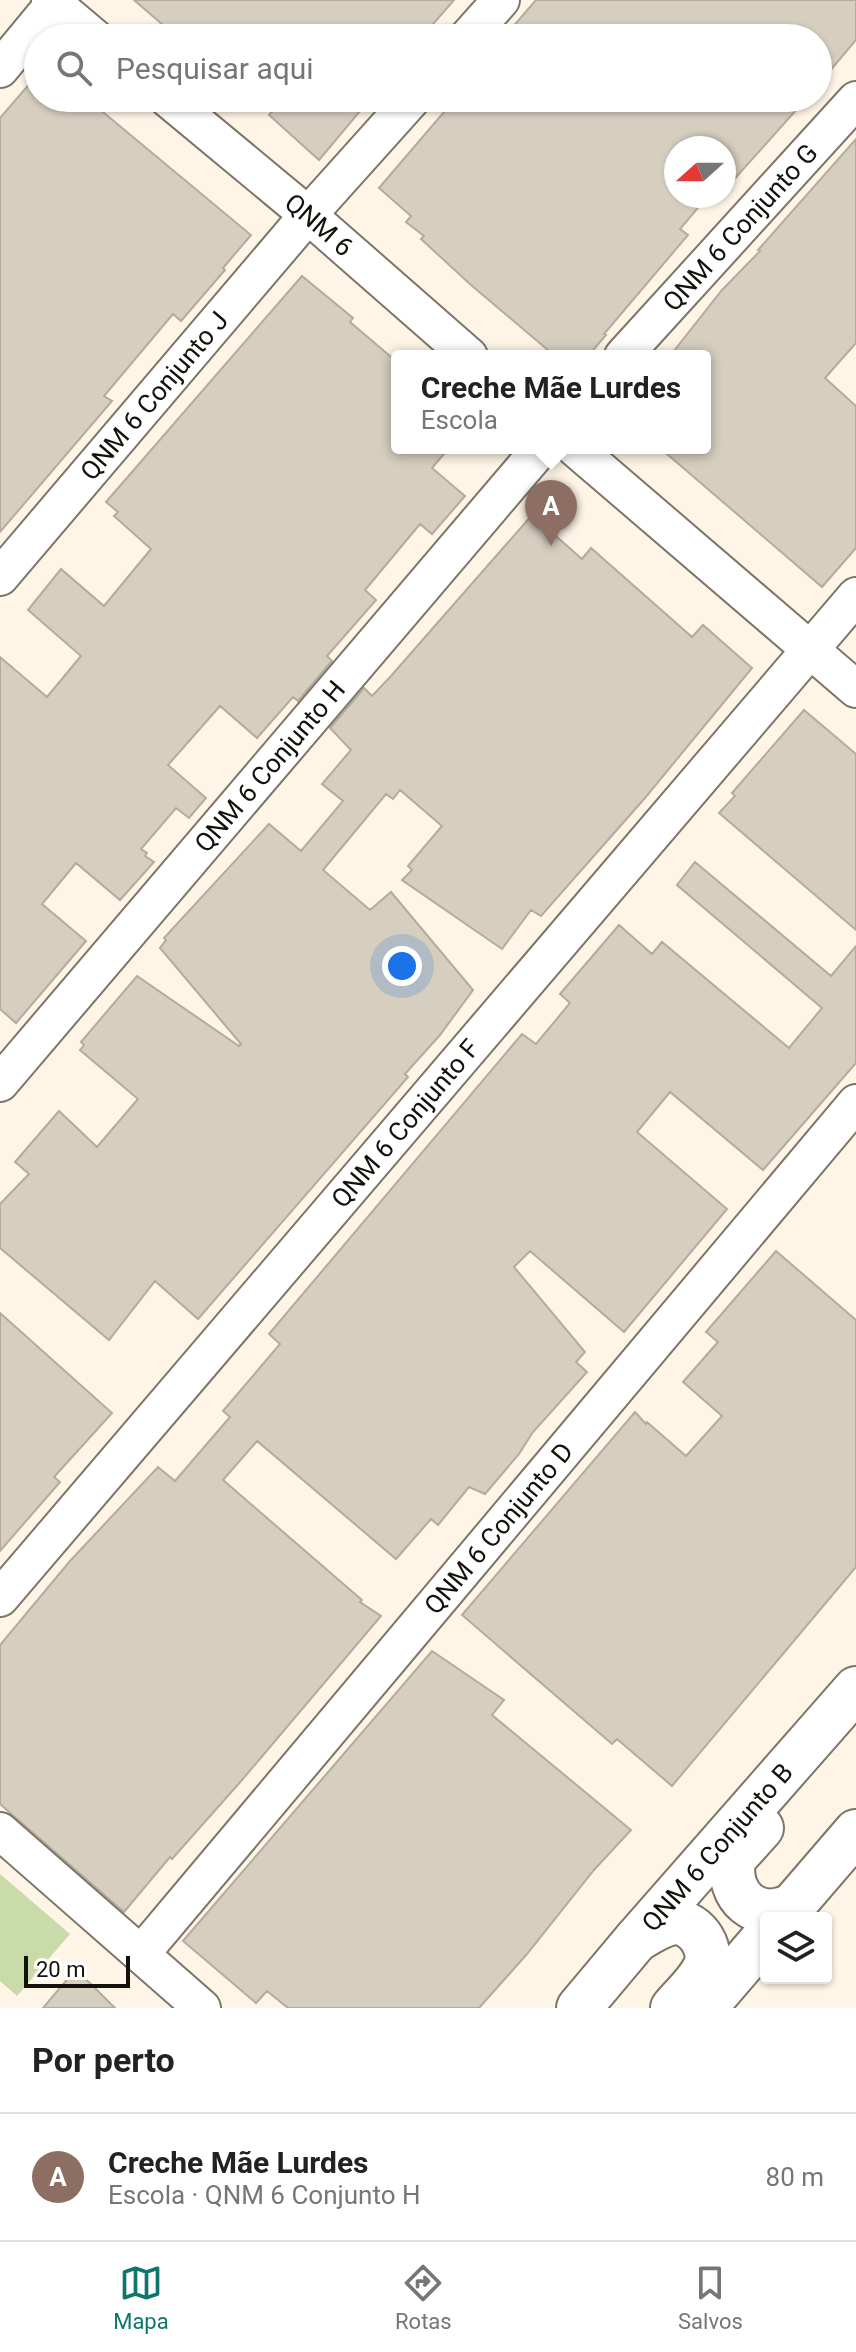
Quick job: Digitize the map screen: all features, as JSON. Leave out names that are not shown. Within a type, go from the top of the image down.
[{"type":"main road","name":"QNM 6 Conjunto B","points":[[579,2008],[856,1689]]},
{"type":"main road","points":[[768,1912],[748,1904],[738,1895],[733,1884],[733,1859],[856,1722]]},
{"type":"main road","points":[[787,1912],[856,1832]]},
{"type":"main road","points":[[636,1940],[673,1922],[687,1925],[704,1940],[708,1954],[706,1967],[673,2008]]},
{"type":"main road","points":[[704,2008],[760,1943]]},
{"type":"street","points":[[480,24],[501,0]]},
{"type":"street","points":[[36,24],[54,1],[79,24]]},
{"type":"street","points":[[0,69],[24,39]]},
{"type":"street","name":"QNM 6 Conjunto G","points":[[628,350],[856,100]]},
{"type":"street","name":"QNM 6","points":[[184,112],[308,215],[462,350]]},
{"type":"street","name":"QNM 6 Conjunto J","points":[[0,577],[308,215],[400,112]]},
{"type":"street","name":"QNM 6 Conjunto H","points":[[0,1083],[536,454]]},
{"type":"street","points":[[582,454],[856,689]]},
{"type":"street","name":"QNM 6 Conjunto F","points":[[0,1598],[856,596]]},
{"type":"street","name":"QNM 6 Conjunto D","points":[[141,1954],[856,1103]]},
{"type":"street","points":[[0,1831],[202,2008]]},
{"type":"green space","points":[[0,1874],[70,1934],[17,1996],[0,1981]]},
{"type":"building","points":[[134,0],[454,0],[433,24],[162,24]]},
{"type":"building","points":[[536,0],[856,0],[856,40],[832,68],[832,24],[515,24]]},
{"type":"building","points":[[24,90],[24,112],[103,112],[251,235],[181,321],[173,314],[104,396],[112,401],[0,532],[0,118]]},
{"type":"building","points":[[272,112],[359,112],[319,160],[269,115]]},
{"type":"building","points":[[444,112],[794,112],[736,177],[736,136],[664,136],[664,208],[698,208],[680,229],[688,235],[593,350],[548,350],[421,239],[424,236],[406,222],[411,216],[379,188]]},
{"type":"building","points":[[856,139],[856,343],[825,378],[856,406],[856,548],[822,587],[667,454],[711,454],[711,350],[675,350]]},
{"type":"building","points":[[302,276],[353,318],[350,322],[391,357],[391,454],[444,454],[432,468],[465,496],[432,534],[420,524],[365,590],[376,600],[327,656],[332,661],[298,701],[293,697],[257,738],[220,706],[168,765],[206,798],[189,818],[176,808],[141,849],[154,862],[120,900],[76,863],[42,904],[86,941],[16,1023],[0,1009],[0,657],[47,697],[81,656],[28,610],[61,569],[104,606],[151,549],[114,516],[118,512],[106,502]]},
{"type":"building","points":[[532,515],[582,559],[591,548],[692,637],[703,625],[752,668],[645,798],[541,916],[531,910],[502,949],[402,880],[412,870],[408,866],[442,826],[400,790],[393,799],[386,794],[323,870],[370,910],[391,892],[473,990],[440,1035],[405,1074],[408,1077],[198,1319],[155,1281],[109,1340],[0,1248],[0,1204],[29,1174],[15,1162],[59,1111],[97,1147],[138,1099],[80,1050],[84,1045],[81,1042],[137,976],[239,1046],[241,1044],[160,948],[166,940],[164,938],[269,824],[301,851],[343,801],[322,784],[351,750],[330,728],[364,688],[372,696],[391,676]]},
{"type":"building","points":[[804,710],[856,754],[856,930],[719,813],[735,796],[732,793]]},
{"type":"building","points":[[695,862],[831,976],[856,946],[856,1063],[763,1170],[670,1092],[637,1132],[727,1209],[624,1332],[530,1251],[514,1267],[585,1352],[576,1362],[587,1372],[533,1432],[485,1494],[469,1487],[438,1525],[431,1519],[396,1559],[257,1441],[223,1480],[362,1600],[360,1602],[381,1616],[242,1780],[124,1912],[0,1804],[0,1645],[70,1561],[158,1467],[175,1481],[230,1417],[223,1411],[280,1344],[269,1334],[522,1034],[536,1044],[570,1003],[560,994],[619,925],[652,954],[662,942],[789,1048],[822,1008],[677,885]]},
{"type":"building","points":[[776,1251],[856,1320],[856,1567],[672,1786],[617,1739],[612,1744],[462,1615],[635,1412],[686,1456],[722,1416],[683,1382],[718,1342],[706,1332]]},
{"type":"building","points":[[0,1313],[112,1413],[54,1477],[60,1482],[0,1551]]},
{"type":"building","points":[[432,1651],[504,1700],[492,1715],[631,1830],[479,2008],[288,2008],[267,1991],[256,2003],[183,1941]]},
{"type":"building","points":[[75,1970],[91,1984],[115,2008],[43,2008]]},
{"type":"place","name":"Creche Mãe Lurdes","points":[[551,546]]}]
